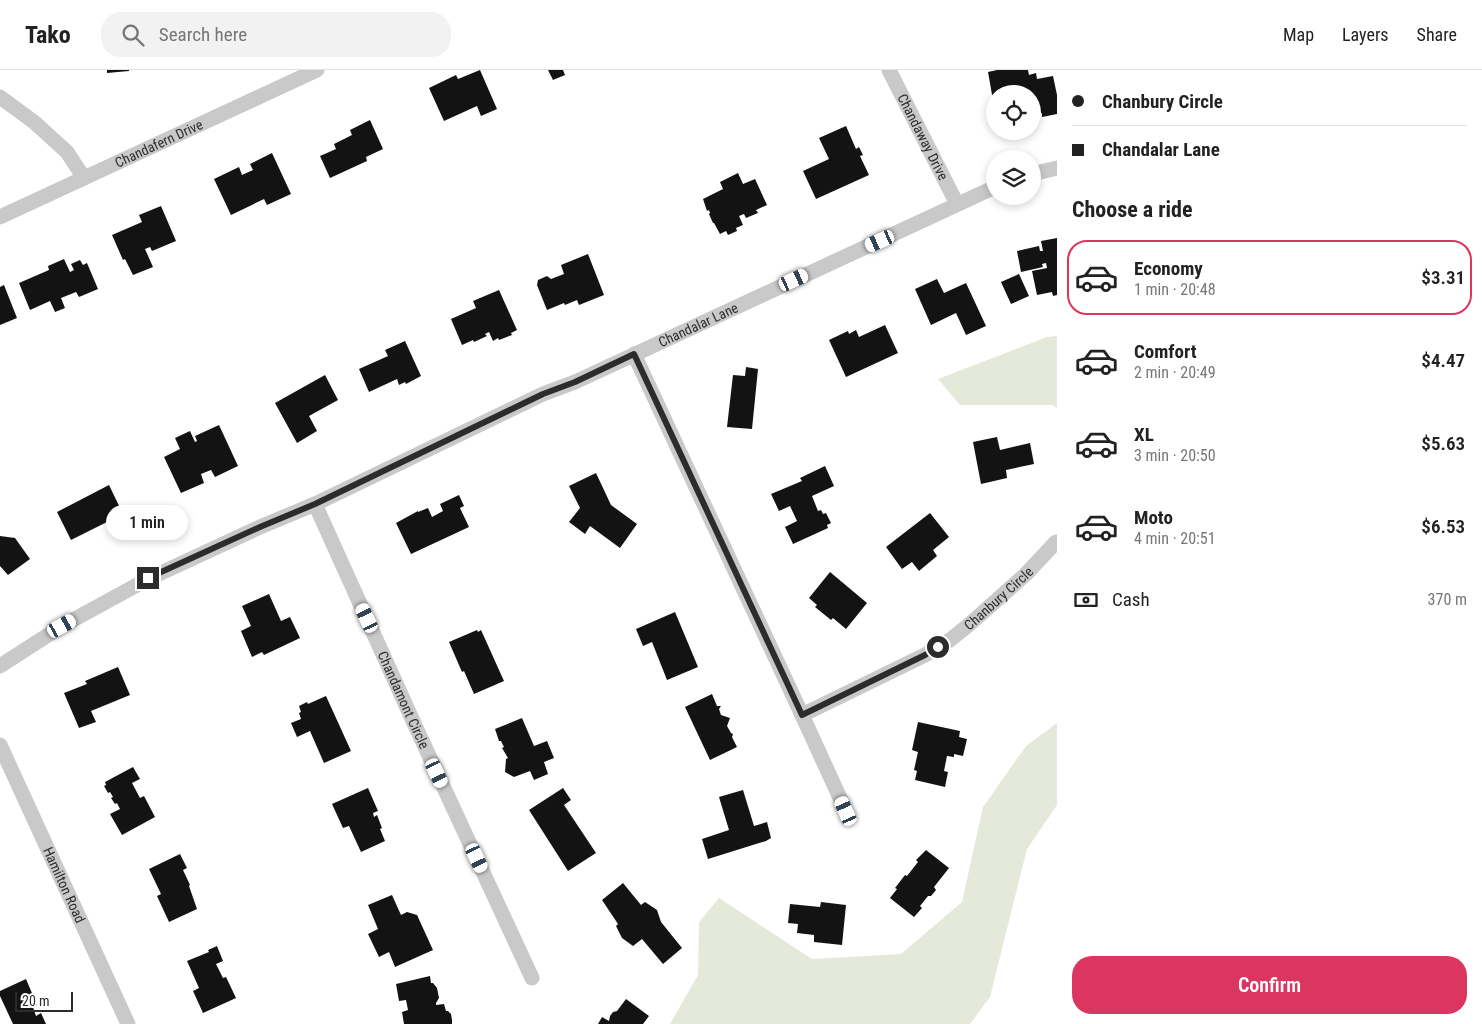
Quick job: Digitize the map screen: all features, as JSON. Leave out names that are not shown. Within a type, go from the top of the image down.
[{"type":"street","name":"Chandafern Drive","points":[[0,217],[317,70]]},
{"type":"street","name":"Chandaway Drive","points":[[890,70],[957,204]]},
{"type":"street","points":[[0,97],[34,122],[67,152],[84,178]]},
{"type":"street","points":[[1041,172],[1057,168]]},
{"type":"street","name":"Chandalar Lane","points":[[0,666],[62,626],[148,578],[315,504],[543,394],[575,382],[986,191]]},
{"type":"street","points":[[634,354],[846,811]]},
{"type":"street","name":"Chandamont Circle","points":[[315,504],[413,722],[532,978]]},
{"type":"street","name":"Chanbury Circle","points":[[802,715],[925,655],[950,640],[1026,574],[1056,542]]},
{"type":"street","name":"Hamilton Road","points":[[0,745],[128,1024]]},
{"type":"green space","points":[[1057,336],[1057,408],[1052,405],[960,405],[938,379],[1047,337]]},
{"type":"green space","points":[[1057,723],[1057,805],[1027,849],[990,997],[970,1024],[670,1024],[698,975],[699,922],[719,898],[812,959],[901,954],[962,902],[983,807],[1026,746]]},
{"type":"building","points":[[107,70],[129,70],[129,71],[107,73]]},
{"type":"building","points":[[480,70],[497,109],[481,116],[477,106],[444,121],[429,88],[456,75],[458,79]]},
{"type":"building","points":[[548,70],[563,70],[565,75],[553,80]]},
{"type":"building","points":[[997,70],[1028,70],[1029,75],[1036,73],[1037,79],[1053,76],[1057,95],[1057,114],[1042,117],[1041,85],[990,85],[988,72]]},
{"type":"building","points":[[370,120],[383,149],[366,157],[367,161],[330,178],[320,156],[336,149],[334,144],[352,135],[350,130]]},
{"type":"building","points":[[846,126],[856,149],[859,147],[863,155],[860,156],[869,175],[816,199],[803,171],[829,159],[819,138]]},
{"type":"building","points":[[272,153],[291,194],[267,205],[264,199],[231,215],[214,179],[239,167],[242,175],[253,170],[250,164]]},
{"type":"building","points":[[738,173],[743,184],[755,179],[767,205],[756,210],[758,213],[746,218],[744,214],[739,216],[743,225],[736,228],[737,231],[728,235],[726,231],[720,234],[713,223],[709,210],[707,211],[703,199],[723,189],[720,182]]},
{"type":"building","points":[[161,206],[176,241],[152,251],[150,247],[145,249],[153,267],[133,275],[125,259],[123,260],[112,235],[142,222],[139,215]]},
{"type":"building","points":[[1057,238],[1057,295],[1053,296],[1052,292],[1037,295],[1032,271],[1047,268],[1046,263],[1042,264],[1043,267],[1021,272],[1017,251],[1039,246],[1040,251],[1043,251],[1041,241]]},
{"type":"building","points":[[588,254],[604,295],[579,305],[577,300],[547,310],[537,285],[538,280],[547,276],[551,279],[564,274],[561,265]]},
{"type":"building","points":[[64,259],[70,272],[74,270],[71,264],[80,260],[83,265],[87,263],[98,289],[79,297],[76,292],[61,298],[65,308],[55,312],[50,301],[30,310],[19,283],[49,270],[48,266]]},
{"type":"building","points":[[1019,274],[1029,296],[1011,304],[1001,282]]},
{"type":"building","points":[[937,279],[944,293],[966,283],[986,326],[966,335],[956,313],[931,325],[915,289]]},
{"type":"building","points":[[4,285],[17,318],[0,325],[0,287]]},
{"type":"building","points":[[499,290],[517,330],[511,333],[512,335],[493,341],[489,332],[485,334],[487,336],[462,345],[451,319],[476,308],[473,301]]},
{"type":"building","points":[[885,325],[898,353],[846,377],[829,340],[848,331],[849,334],[856,330],[859,337]]},
{"type":"building","points":[[405,341],[421,376],[406,384],[405,382],[399,385],[397,379],[369,392],[359,369],[388,356],[385,350]]},
{"type":"building","points":[[746,367],[758,369],[752,429],[727,427],[733,375],[745,376]]},
{"type":"building","points":[[325,375],[338,400],[309,416],[317,431],[297,443],[275,403]]},
{"type":"building","points":[[219,425],[238,466],[215,477],[211,470],[201,474],[204,483],[181,493],[164,457],[180,449],[175,438],[190,431],[195,442],[197,441],[195,436]]},
{"type":"building","points":[[997,437],[1000,450],[1030,443],[1034,464],[1006,470],[1007,478],[981,484],[973,442]]},
{"type":"building","points":[[825,466],[834,486],[812,496],[818,511],[821,510],[823,514],[826,513],[831,523],[827,525],[828,528],[793,544],[785,527],[797,521],[790,506],[779,511],[771,494],[802,481],[800,478]]},
{"type":"building","points":[[596,473],[611,505],[637,524],[620,548],[590,526],[585,534],[569,522],[580,508],[569,486]]},
{"type":"building","points":[[109,485],[123,514],[71,540],[57,512]]},
{"type":"building","points":[[459,495],[464,506],[460,508],[469,527],[411,554],[396,523],[418,511],[428,508],[432,517],[443,511],[440,504]]},
{"type":"building","points":[[930,513],[949,537],[933,550],[937,556],[919,571],[912,562],[902,569],[886,547]]},
{"type":"building","points":[[0,536],[15,538],[30,559],[8,575],[0,566]]},
{"type":"building","points":[[830,572],[867,603],[846,629],[815,607],[817,605],[809,598]]},
{"type":"building","points":[[269,594],[281,621],[290,617],[300,638],[264,655],[262,652],[252,657],[241,631],[251,626],[242,606]]},
{"type":"building","points":[[675,612],[698,667],[667,680],[652,642],[643,646],[636,629]]},
{"type":"building","points":[[477,630],[478,632],[481,630],[504,681],[474,694],[449,642]]},
{"type":"building","points":[[118,667],[130,695],[91,711],[96,722],[79,728],[64,693],[87,684],[85,681]]},
{"type":"building","points":[[712,694],[717,706],[721,706],[719,709],[721,715],[730,718],[727,726],[733,734],[732,737],[737,747],[710,760],[685,707]]},
{"type":"building","points":[[326,696],[351,751],[324,763],[310,731],[297,737],[291,723],[301,719],[299,706]]},
{"type":"building","points":[[522,718],[534,746],[547,741],[554,758],[544,762],[548,774],[534,780],[530,771],[514,777],[505,772],[506,759],[508,758],[495,729]]},
{"type":"building","points":[[918,722],[960,731],[959,737],[967,739],[963,756],[954,754],[954,757],[947,756],[944,771],[948,772],[945,787],[915,780],[917,771],[914,770],[918,752],[912,750]]},
{"type":"building","points":[[133,767],[140,779],[132,783],[140,798],[144,796],[155,817],[122,835],[110,814],[120,809],[104,786],[106,785],[105,782]]},
{"type":"building","points":[[368,788],[378,811],[373,813],[374,817],[377,815],[385,841],[361,852],[349,826],[343,828],[332,804]]},
{"type":"building","points":[[563,788],[571,800],[564,805],[596,853],[568,871],[529,810]]},
{"type":"building","points":[[743,790],[754,826],[767,822],[771,838],[708,859],[702,839],[729,830],[719,797]]},
{"type":"building","points":[[926,850],[949,868],[934,887],[936,890],[931,896],[928,896],[920,906],[922,908],[914,917],[890,898],[905,875],[907,876],[918,862],[916,860]]},
{"type":"building","points":[[180,854],[187,868],[183,870],[190,885],[197,909],[169,922],[157,896],[161,894],[149,869]]},
{"type":"building","points":[[623,883],[641,905],[645,902],[657,910],[661,922],[682,948],[663,964],[642,939],[633,946],[622,938],[616,926],[618,924],[602,900]]},
{"type":"building","points":[[392,895],[401,915],[407,912],[417,915],[433,950],[395,967],[389,952],[379,957],[368,934],[378,929],[368,905]]},
{"type":"building","points":[[821,902],[846,905],[842,945],[814,942],[814,935],[797,933],[798,924],[788,923],[790,904],[820,907]]},
{"type":"building","points":[[217,946],[223,961],[216,964],[223,978],[226,977],[236,998],[203,1013],[193,991],[199,988],[187,961],[209,952],[208,950]]},
{"type":"building","points":[[430,976],[431,983],[437,988],[439,998],[436,1005],[444,1004],[446,1011],[451,1014],[452,1024],[404,1024],[402,1012],[408,1010],[406,1000],[399,1001],[396,984]]},
{"type":"building","points":[[26,979],[37,1005],[33,1007],[36,1016],[41,1013],[46,1024],[13,1024],[0,996],[0,991]]},
{"type":"building","points":[[626,999],[649,1016],[643,1024],[598,1024],[602,1017],[609,1021],[613,1012],[617,1011]]},
{"type":"route","points":[[148,578],[315,504],[543,394],[575,382],[634,354],[802,715],[938,647]]}]
